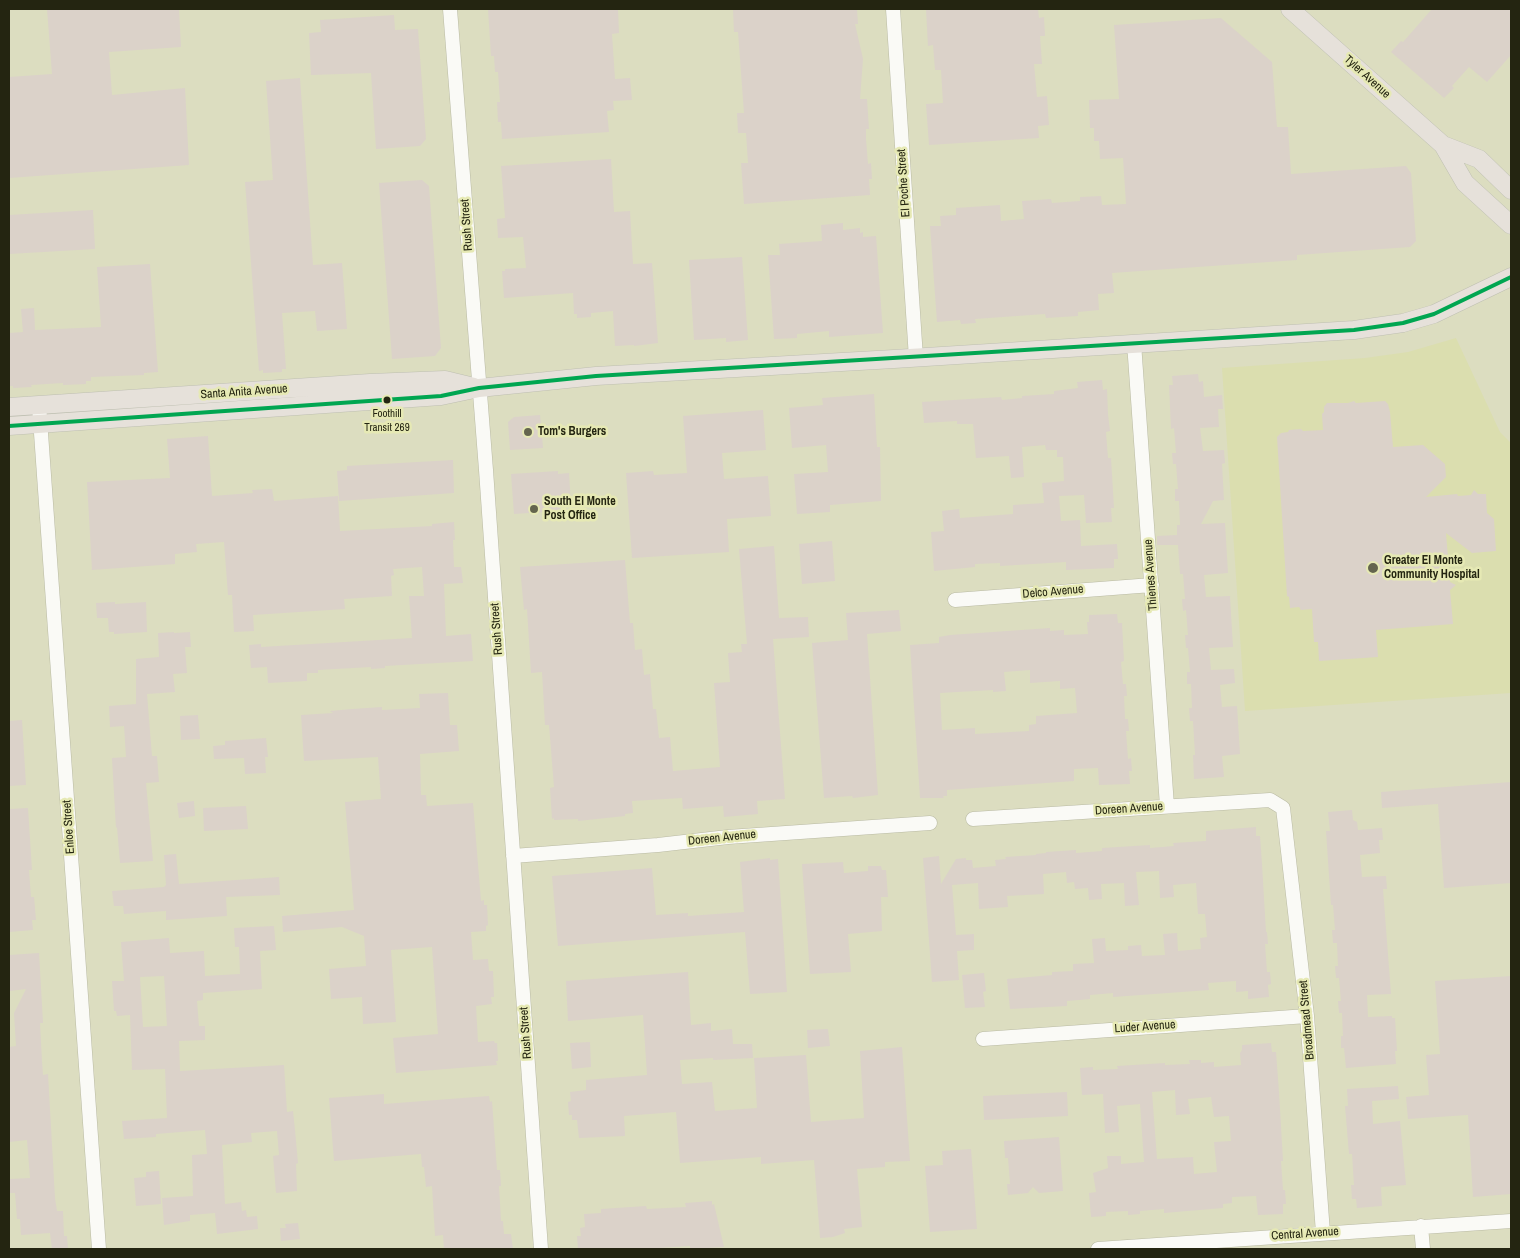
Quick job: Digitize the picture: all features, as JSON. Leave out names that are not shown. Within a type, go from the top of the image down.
[{"type":"main road","name":"Tyler Avenue","points":[[1290,9],[1443,146],[1465,183],[1511,226]]},
{"type":"main road","name":"Tyler Avenue","points":[[1443,146],[1479,159],[1511,190]]},
{"type":"main road","name":"Santa Anita Avenue","points":[[9,426],[441,396],[479,388],[596,376],[1354,330],[1403,323],[1434,314],[1511,276]]},
{"type":"main road","name":"Santa Anita Avenue","points":[[9,407],[370,383],[445,380],[479,388]]},
{"type":"street","name":"Rush Street","points":[[450,9],[514,856],[540,1249]]},
{"type":"street","name":"El Poche Street","points":[[893,9],[916,358]]},
{"type":"street","name":"Thienes Avenue","points":[[1134,343],[1167,806]]},
{"type":"street","name":"Enloe Street","points":[[39,406],[99,1249]]},
{"type":"street","name":"Delco Avenue","points":[[955,600],[1152,585]]},
{"type":"street","name":"Doreen Avenue","points":[[973,819],[1270,800],[1283,808]]},
{"type":"street","name":"Broadmead Street","points":[[1283,808],[1307,1016],[1323,1233]]},
{"type":"street","name":"Doreen Avenue","points":[[514,856],[658,845],[728,837],[930,823]]},
{"type":"street","name":"Luder Avenue","points":[[983,1039],[1307,1016]]},
{"type":"street","name":"Central Avenue","points":[[1098,1249],[1245,1244],[1323,1233],[1511,1221]]},
{"type":"street","points":[[1421,1226],[1423,1249]]},
{"type":"shaded area","name":"Greater El Monte Community Hospital","points":[[1456,338],[1500,432],[1511,443],[1511,693],[1245,711],[1222,368],[1365,358],[1408,352]]},
{"type":"building","points":[[47,9],[179,9],[181,47],[109,52],[112,95],[185,88],[189,165],[9,178],[9,77],[52,74]]},
{"type":"building","points":[[488,9],[618,9],[619,33],[612,34],[615,79],[630,78],[632,100],[613,101],[614,110],[607,111],[609,132],[502,139],[501,122],[498,122],[497,102],[500,102],[498,72],[495,72],[494,56],[491,56]]},
{"type":"building","points":[[733,9],[857,9],[858,24],[855,24],[863,59],[860,99],[867,99],[869,129],[866,129],[866,139],[868,164],[871,163],[872,179],[869,179],[870,195],[744,204],[741,163],[748,163],[746,133],[738,133],[737,113],[744,113],[738,32],[734,32]]},
{"type":"building","points":[[926,9],[1038,9],[1039,18],[1044,17],[1045,36],[1040,36],[1042,64],[1034,64],[1037,97],[1047,96],[1049,125],[1038,126],[1039,138],[929,145],[926,104],[943,103],[941,70],[935,70],[933,45],[928,46]]},
{"type":"building","points":[[1432,9],[1511,9],[1511,55],[1487,82],[1469,67],[1452,86],[1454,88],[1444,98],[1391,52],[1401,41],[1403,42]]},
{"type":"building","points":[[394,15],[395,30],[418,29],[426,139],[420,146],[376,149],[371,73],[311,75],[309,33],[321,32],[320,20]]},
{"type":"building","points":[[1221,18],[1272,62],[1277,127],[1288,127],[1291,174],[1406,166],[1411,173],[1416,241],[1410,247],[1297,255],[1297,260],[1112,273],[1114,293],[1098,294],[1099,310],[1078,312],[1078,316],[1046,318],[1045,314],[975,319],[976,323],[961,324],[960,320],[937,322],[930,226],[941,226],[940,216],[956,215],[956,208],[1000,205],[1001,221],[1024,219],[1022,201],[1051,199],[1052,203],[1080,201],[1080,197],[1101,196],[1102,205],[1126,204],[1123,158],[1100,159],[1099,141],[1094,141],[1094,128],[1090,128],[1089,100],[1119,99],[1114,25]]},
{"type":"building","points":[[300,78],[313,265],[342,263],[347,329],[317,331],[315,311],[282,313],[286,369],[282,369],[282,372],[263,373],[263,370],[259,371],[245,182],[273,180],[266,81]]},
{"type":"building","points":[[611,159],[614,212],[630,211],[633,264],[652,263],[658,343],[615,346],[613,311],[591,313],[591,317],[577,318],[577,314],[574,314],[573,293],[504,298],[502,271],[505,271],[505,269],[526,268],[523,237],[498,238],[497,219],[505,218],[501,166]]},
{"type":"building","points":[[422,180],[429,186],[441,348],[435,356],[392,359],[379,183]]},
{"type":"building","points":[[93,210],[95,249],[9,254],[9,215]]},
{"type":"building","points":[[843,223],[843,230],[860,228],[860,233],[863,232],[863,237],[876,236],[883,333],[829,337],[829,331],[797,334],[797,338],[774,339],[768,255],[780,255],[779,244],[822,241],[821,225]]},
{"type":"building","points":[[742,257],[748,340],[726,342],[726,338],[694,340],[689,260]]},
{"type":"building","points":[[150,264],[158,372],[144,373],[144,375],[91,377],[91,381],[86,381],[86,384],[63,385],[63,383],[13,388],[13,386],[9,386],[9,333],[23,332],[21,309],[34,308],[35,330],[101,327],[97,267]]},
{"type":"building","points":[[1198,374],[1199,382],[1203,381],[1204,397],[1222,395],[1223,409],[1218,409],[1219,427],[1200,428],[1203,451],[1224,450],[1225,463],[1222,464],[1224,500],[1213,501],[1201,524],[1225,523],[1228,573],[1204,575],[1206,597],[1230,596],[1233,647],[1209,648],[1211,670],[1234,669],[1235,683],[1220,685],[1222,707],[1237,706],[1240,754],[1222,756],[1224,777],[1194,779],[1193,721],[1190,721],[1189,708],[1192,708],[1191,684],[1187,684],[1187,672],[1190,672],[1185,635],[1188,635],[1186,610],[1183,611],[1182,599],[1185,599],[1183,574],[1180,574],[1178,545],[1157,545],[1157,536],[1177,535],[1177,525],[1180,525],[1179,501],[1175,501],[1175,489],[1178,489],[1176,464],[1173,464],[1172,453],[1176,453],[1174,428],[1171,429],[1169,385],[1173,385],[1172,376]]},
{"type":"building","points":[[1102,380],[1103,390],[1107,389],[1110,431],[1106,432],[1108,458],[1111,458],[1114,508],[1111,508],[1112,522],[1086,523],[1084,495],[1059,496],[1061,521],[1080,520],[1081,546],[1117,544],[1118,559],[1114,559],[1114,568],[1066,570],[1066,562],[1000,566],[1000,563],[975,564],[975,567],[934,571],[931,532],[944,531],[942,511],[959,509],[960,518],[1013,514],[1013,505],[1044,503],[1042,483],[1064,481],[1063,457],[1057,457],[1057,450],[1046,450],[1045,445],[1022,447],[1024,477],[1011,478],[1009,456],[976,458],[973,424],[957,424],[957,421],[924,423],[922,402],[1001,397],[1002,400],[1022,398],[1022,396],[1054,394],[1054,391],[1078,388],[1077,382]]},
{"type":"building","points":[[874,394],[877,447],[880,447],[881,501],[830,505],[830,512],[797,514],[794,474],[828,472],[826,445],[792,448],[789,408],[823,405],[822,398]]},
{"type":"building","name":"Greater El Monte Community Hospital","points":[[1354,401],[1356,403],[1385,401],[1390,412],[1393,447],[1423,445],[1445,464],[1446,477],[1426,497],[1457,494],[1458,496],[1471,495],[1474,490],[1478,494],[1486,494],[1487,513],[1494,519],[1496,551],[1472,553],[1446,533],[1450,582],[1456,585],[1450,590],[1453,624],[1376,630],[1378,657],[1319,661],[1318,642],[1314,642],[1312,609],[1290,608],[1289,597],[1287,596],[1277,437],[1289,430],[1323,430],[1322,414],[1327,403],[1348,403]]},
{"type":"building","points":[[763,410],[766,450],[722,453],[724,479],[768,476],[771,516],[727,519],[729,552],[632,558],[626,473],[653,471],[654,475],[687,473],[683,416]]},
{"type":"building","points":[[540,415],[541,424],[547,424],[547,435],[542,435],[543,448],[510,450],[508,422],[514,417]]},
{"type":"building","points":[[208,436],[212,496],[253,493],[252,490],[272,489],[274,501],[338,496],[340,531],[432,526],[432,524],[454,522],[454,567],[461,567],[463,583],[444,584],[446,636],[471,634],[473,661],[385,666],[385,668],[371,669],[371,667],[318,670],[318,673],[307,673],[307,681],[268,683],[267,667],[251,668],[249,645],[261,644],[261,647],[412,638],[409,596],[424,596],[422,567],[393,569],[394,575],[391,576],[392,596],[344,599],[345,609],[253,615],[254,631],[234,632],[232,595],[228,595],[224,542],[196,544],[197,552],[175,554],[175,564],[92,570],[87,482],[170,478],[167,439]]},
{"type":"building","points":[[453,460],[454,493],[339,501],[337,471],[347,470],[347,466]]},
{"type":"building","points":[[558,471],[558,474],[569,473],[571,506],[560,507],[560,511],[514,514],[511,474]]},
{"type":"building","points":[[832,541],[835,581],[802,584],[799,544]]},
{"type":"building","points":[[774,546],[779,618],[808,617],[809,637],[773,639],[785,799],[757,801],[758,814],[724,817],[723,806],[683,809],[682,798],[632,801],[633,813],[625,814],[625,816],[578,821],[578,819],[552,819],[550,788],[554,787],[549,725],[545,725],[542,672],[531,673],[527,609],[524,610],[520,567],[625,560],[630,623],[633,623],[635,650],[642,649],[644,675],[650,674],[653,709],[656,709],[659,738],[670,737],[673,771],[720,767],[714,683],[730,682],[728,653],[742,652],[741,644],[747,644],[739,549]]},
{"type":"building","points":[[115,602],[115,604],[146,602],[147,632],[114,634],[114,632],[109,632],[108,618],[97,618],[96,603]]},
{"type":"building","points":[[899,610],[901,631],[867,634],[878,795],[853,798],[852,796],[824,798],[812,643],[848,640],[846,613]]},
{"type":"building","points":[[1117,614],[1118,623],[1122,623],[1124,661],[1121,662],[1123,684],[1126,684],[1127,696],[1124,696],[1125,719],[1128,719],[1129,731],[1126,731],[1128,759],[1131,758],[1132,771],[1129,771],[1130,784],[1099,785],[1098,768],[1074,769],[1074,781],[947,790],[947,796],[943,796],[944,798],[920,798],[910,645],[939,643],[939,637],[950,635],[1050,628],[1050,631],[1064,630],[1064,635],[1088,634],[1087,622],[1089,622],[1089,615]],"holes":[[[1030,670],[1030,683],[1060,681],[1060,689],[1075,688],[1077,713],[1036,716],[1036,724],[1029,725],[1029,731],[975,734],[975,728],[942,730],[940,693],[1006,691],[1004,672]]]},
{"type":"building","points":[[190,632],[191,647],[185,647],[187,673],[173,674],[175,692],[147,694],[152,756],[157,756],[159,782],[146,783],[153,861],[120,863],[112,758],[126,757],[124,726],[110,727],[109,706],[136,704],[136,659],[159,657],[158,633]]},
{"type":"building","points":[[448,693],[450,725],[457,725],[459,751],[420,754],[421,795],[426,795],[427,806],[473,803],[481,901],[484,900],[484,905],[487,905],[488,925],[486,926],[486,931],[471,932],[473,960],[488,959],[489,971],[493,971],[494,997],[491,997],[492,1004],[476,1006],[478,1042],[494,1041],[497,1043],[498,1061],[496,1061],[497,1065],[396,1073],[393,1038],[438,1034],[432,947],[391,950],[396,1022],[363,1024],[362,997],[331,999],[329,969],[366,966],[364,936],[342,927],[283,932],[282,916],[354,910],[345,802],[381,799],[378,757],[304,761],[301,715],[382,707],[382,710],[420,708],[419,694]]},
{"type":"building","points":[[198,715],[200,739],[181,740],[180,716]]},
{"type":"building","points":[[22,720],[26,785],[9,786],[9,721]]},
{"type":"building","points":[[266,738],[268,757],[265,757],[266,773],[245,774],[244,758],[214,759],[213,746],[225,745],[225,741]]},
{"type":"building","points":[[1511,782],[1511,883],[1444,888],[1438,804],[1382,808],[1381,792]]},
{"type":"building","points":[[194,801],[195,816],[179,818],[177,803]]},
{"type":"building","points":[[246,806],[248,829],[204,831],[203,808]]},
{"type":"building","points":[[28,808],[32,870],[29,870],[31,897],[34,897],[36,920],[32,920],[33,930],[9,932],[9,809]]},
{"type":"building","points":[[1352,810],[1353,820],[1357,822],[1358,830],[1382,828],[1383,840],[1379,840],[1380,853],[1360,855],[1362,877],[1386,876],[1387,889],[1383,889],[1391,994],[1367,995],[1368,1017],[1392,1016],[1392,1018],[1395,1018],[1397,1051],[1395,1051],[1396,1064],[1346,1068],[1344,1048],[1341,1048],[1341,1036],[1343,1036],[1342,1013],[1339,1013],[1338,1001],[1341,1001],[1339,978],[1336,978],[1335,966],[1338,966],[1337,943],[1333,943],[1332,930],[1335,930],[1333,905],[1331,905],[1326,831],[1330,831],[1328,812]]},
{"type":"building","points":[[1256,827],[1256,836],[1260,836],[1268,944],[1265,944],[1267,972],[1270,972],[1271,984],[1268,985],[1269,997],[1248,999],[1248,991],[1236,992],[1236,981],[1208,983],[1209,990],[1113,997],[1113,993],[1090,995],[1090,999],[1067,1001],[1067,1006],[1010,1009],[1007,979],[1052,975],[1052,972],[1073,971],[1073,964],[1094,963],[1092,939],[1105,938],[1106,951],[1128,950],[1128,946],[1141,945],[1142,956],[1165,955],[1163,934],[1177,933],[1178,951],[1201,949],[1200,938],[1207,937],[1205,914],[1198,914],[1196,883],[1173,885],[1174,897],[1160,898],[1159,871],[1136,872],[1139,905],[1125,906],[1124,883],[1101,884],[1102,899],[1089,900],[1088,888],[1075,889],[1074,882],[1067,883],[1066,872],[1043,874],[1044,894],[1007,896],[1008,907],[979,909],[978,883],[952,885],[956,935],[974,934],[974,950],[957,951],[959,980],[932,982],[923,858],[939,856],[941,884],[956,859],[966,858],[966,860],[972,860],[973,868],[996,866],[995,860],[1006,859],[1005,857],[1076,850],[1076,853],[1102,851],[1102,848],[1150,845],[1150,848],[1174,846],[1173,843],[1206,841],[1206,831]]},
{"type":"building","points":[[176,854],[179,884],[279,877],[280,895],[226,897],[227,916],[166,920],[166,911],[124,914],[123,906],[114,906],[112,891],[164,887],[166,885],[164,855]]},
{"type":"building","points":[[770,858],[770,860],[778,859],[787,992],[750,994],[745,932],[558,946],[552,876],[652,868],[656,915],[688,913],[688,916],[744,912],[740,862]]},
{"type":"building","points":[[843,862],[844,873],[868,871],[868,866],[881,866],[882,870],[886,870],[888,897],[881,897],[882,931],[848,934],[851,972],[810,974],[802,864]]},
{"type":"building","points":[[274,926],[276,950],[260,951],[262,989],[203,993],[203,1000],[197,1001],[199,1026],[205,1026],[205,1040],[179,1041],[180,1071],[284,1065],[287,1112],[293,1111],[295,1130],[298,1163],[296,1164],[297,1191],[276,1193],[273,1156],[279,1155],[277,1131],[251,1133],[252,1142],[222,1145],[225,1204],[241,1202],[242,1211],[246,1210],[247,1217],[257,1216],[258,1229],[217,1234],[215,1213],[190,1215],[190,1221],[164,1225],[162,1198],[193,1196],[192,1155],[207,1154],[205,1130],[156,1134],[156,1137],[124,1139],[122,1121],[167,1118],[165,1069],[132,1070],[130,1015],[117,1016],[116,1011],[114,1011],[112,981],[124,981],[121,942],[169,938],[170,953],[204,951],[205,976],[240,974],[239,947],[235,947],[234,928]],"holes":[[[164,976],[167,1026],[143,1027],[140,977]]]},
{"type":"building","points":[[39,953],[43,1023],[40,1023],[42,1061],[43,1075],[48,1074],[55,1198],[57,1211],[63,1211],[64,1236],[67,1236],[68,1249],[52,1249],[50,1233],[21,1235],[20,1219],[17,1219],[15,1193],[9,1193],[9,1179],[30,1178],[27,1140],[9,1142],[9,1047],[16,1046],[14,1013],[26,989],[10,991],[9,955]]},
{"type":"building","points":[[688,972],[691,1025],[711,1023],[711,1031],[732,1029],[733,1044],[752,1044],[753,1058],[680,1060],[682,1084],[712,1082],[715,1111],[757,1108],[754,1058],[806,1055],[811,1122],[864,1118],[860,1051],[902,1047],[910,1161],[885,1162],[885,1167],[857,1169],[862,1227],[844,1229],[845,1233],[833,1237],[820,1238],[814,1160],[761,1164],[761,1157],[680,1163],[676,1112],[624,1116],[625,1136],[579,1138],[577,1120],[572,1120],[572,1115],[569,1115],[568,1102],[571,1101],[570,1092],[586,1090],[586,1080],[647,1075],[643,1015],[568,1021],[566,981]]},
{"type":"building","points":[[984,973],[986,991],[983,992],[985,1007],[965,1008],[962,975]]},
{"type":"building","points":[[1511,976],[1511,1194],[1473,1197],[1468,1115],[1408,1119],[1406,1097],[1429,1095],[1426,1055],[1440,1054],[1435,981]]},
{"type":"building","points":[[828,1029],[830,1046],[808,1048],[807,1030]]},
{"type":"building","points":[[590,1042],[591,1067],[572,1069],[570,1043]]},
{"type":"building","points":[[1271,1043],[1272,1052],[1276,1052],[1283,1161],[1281,1161],[1286,1204],[1283,1204],[1283,1214],[1258,1215],[1256,1196],[1232,1197],[1232,1203],[1223,1204],[1223,1208],[1164,1213],[1164,1209],[1140,1211],[1140,1214],[1128,1215],[1128,1211],[1106,1212],[1106,1216],[1091,1217],[1089,1193],[1096,1192],[1093,1173],[1108,1168],[1107,1156],[1121,1156],[1121,1164],[1144,1162],[1140,1104],[1117,1106],[1119,1132],[1105,1133],[1103,1094],[1082,1095],[1080,1068],[1093,1067],[1093,1070],[1118,1069],[1117,1066],[1165,1063],[1165,1065],[1190,1064],[1189,1060],[1201,1060],[1201,1063],[1214,1062],[1214,1067],[1241,1065],[1240,1053],[1242,1045]],"holes":[[[1175,1090],[1176,1115],[1190,1114],[1188,1099],[1211,1097],[1214,1117],[1229,1116],[1231,1141],[1214,1142],[1217,1172],[1194,1174],[1193,1157],[1157,1159],[1152,1092]]]},
{"type":"building","points":[[1398,1086],[1399,1099],[1372,1101],[1373,1124],[1400,1121],[1406,1185],[1381,1187],[1382,1206],[1357,1208],[1356,1199],[1352,1199],[1351,1185],[1354,1185],[1352,1154],[1349,1154],[1345,1106],[1348,1106],[1347,1089]]},
{"type":"building","points":[[1067,1092],[1068,1116],[984,1120],[983,1096]]},
{"type":"building","points":[[384,1094],[384,1104],[489,1096],[490,1102],[492,1101],[497,1170],[500,1170],[501,1221],[503,1221],[504,1234],[511,1234],[513,1249],[444,1249],[443,1235],[435,1236],[432,1186],[426,1187],[421,1154],[334,1161],[329,1098]]},
{"type":"building","points":[[1059,1137],[1063,1191],[1039,1193],[1033,1187],[1028,1193],[1008,1195],[1007,1184],[1010,1184],[1008,1158],[1005,1158],[1004,1141]]},
{"type":"building","points":[[971,1149],[977,1229],[930,1232],[925,1166],[943,1165],[942,1151]]},
{"type":"building","points":[[159,1171],[161,1204],[136,1206],[134,1178],[146,1177],[146,1172]]},
{"type":"building","points":[[712,1201],[724,1247],[690,1249],[690,1246],[642,1249],[578,1249],[577,1236],[581,1236],[580,1228],[585,1227],[584,1214],[601,1213],[601,1209],[646,1206],[647,1209],[686,1207],[685,1203]]},
{"type":"building","points":[[298,1223],[300,1239],[281,1241],[280,1228],[286,1228],[285,1224]]},
{"type":"transit line","points":[[9,426],[441,396],[479,388],[596,376],[1354,330],[1403,323],[1434,314],[1511,277]]},
{"type":"place","name":"Foothill Transit 269","points":[[387,400]]},
{"type":"place","name":"Tom's Burgers","points":[[528,432]]},
{"type":"place","name":"South El Monte Post Office","points":[[534,509]]},
{"type":"place","name":"Greater El Monte Community Hospital","points":[[1373,568]]}]
